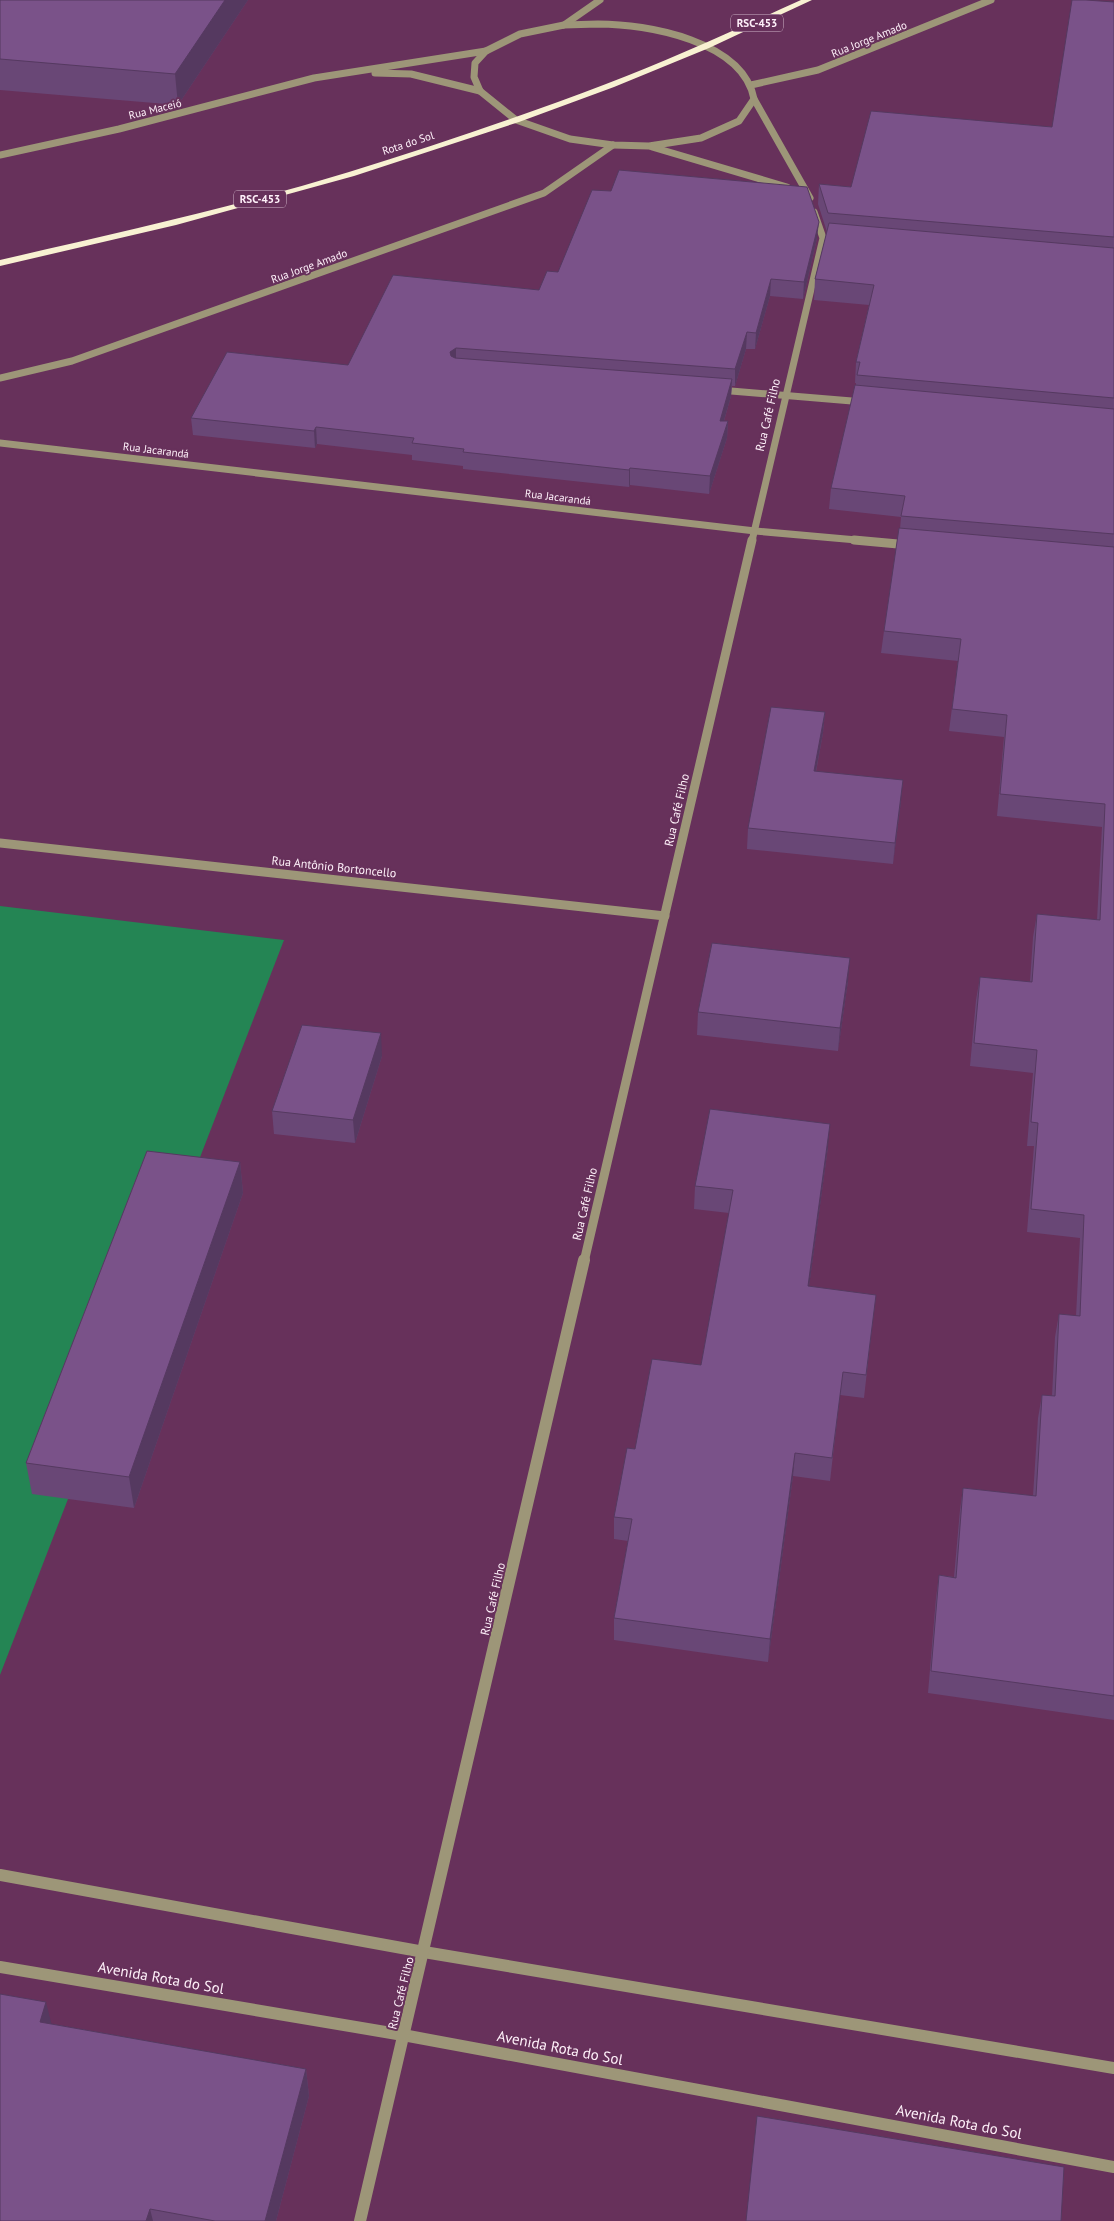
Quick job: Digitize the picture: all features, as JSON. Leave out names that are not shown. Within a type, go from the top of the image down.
[{"type":"highway","name":"Rota do Sol","points":[[0,263],[173,223],[351,174],[516,120],[610,85],[706,46],[808,0]]},
{"type":"street","points":[[564,24],[600,0]]},
{"type":"street","name":"Rua Jorge Amado","points":[[750,84],[818,70],[991,0]]},
{"type":"street","points":[[564,24],[617,24],[666,33],[706,46],[735,64],[750,84]]},
{"type":"street","name":"Rua Maceió","points":[[0,154],[118,128],[314,78],[486,50],[520,34],[564,24]]},
{"type":"street","points":[[486,50],[475,63],[474,77],[480,92],[516,120],[570,138],[613,145],[649,146],[701,138],[739,121],[754,99]]},
{"type":"street","name":"Rua Maceió","points":[[314,78],[372,73],[411,74],[480,92]]},
{"type":"street","name":"Rua Café Filho","points":[[360,2221],[786,395],[828,238],[809,194],[754,99],[750,84]]},
{"type":"street","name":"Rua Jorge Amado","points":[[0,378],[72,361],[544,193],[613,145]]},
{"type":"street","points":[[649,146],[790,188]]},
{"type":"street","points":[[800,191],[809,194]]},
{"type":"street","points":[[708,389],[875,403]]},
{"type":"street","name":"Rua Jacarandá","points":[[0,443],[755,531],[920,546]]},
{"type":"street","name":"Rua Antônio Bortoncello","points":[[0,843],[665,916]]},
{"type":"street","points":[[0,1875],[424,1952],[1114,2068]]},
{"type":"street","name":"Avenida Rota do Sol","points":[[0,1966],[403,2036],[1114,2167]]},
{"type":"green space","points":[[0,906],[284,940],[0,1675]]},
{"type":"building","points":[[0,0],[225,0],[175,74],[0,59]]},
{"type":"building","points":[[1072,0],[1114,2],[1114,237],[828,213],[819,184],[851,187],[871,111],[1052,127]]},
{"type":"building","points":[[619,170],[807,187],[819,222],[804,282],[771,279],[756,333],[747,332],[735,369],[456,348],[450,352],[451,356],[455,358],[732,379],[720,421],[728,421],[710,476],[630,468],[629,470],[463,452],[464,449],[412,443],[414,438],[316,427],[314,431],[191,418],[227,352],[348,365],[393,275],[539,290],[547,271],[558,272],[592,190],[611,191]]},
{"type":"building","points":[[829,223],[1114,248],[1114,398],[857,375],[860,362],[856,362],[874,285],[815,279]]},
{"type":"building","points":[[855,385],[1114,409],[1114,534],[901,516],[905,496],[831,488]]},
{"type":"building","points":[[899,528],[1114,547],[1114,1696],[931,1671],[939,1575],[956,1578],[963,1488],[1036,1496],[1042,1395],[1055,1396],[1059,1314],[1080,1316],[1084,1215],[1031,1209],[1038,1123],[1031,1122],[1037,1050],[974,1043],[980,977],[1032,982],[1037,914],[1100,920],[1105,804],[1000,794],[1007,715],[952,709],[961,639],[884,631]]},
{"type":"building","points":[[771,707],[825,712],[814,771],[903,780],[895,843],[748,828]]},
{"type":"building","points":[[712,943],[850,958],[840,1028],[698,1012]]},
{"type":"building","points":[[302,1025],[381,1033],[353,1120],[272,1111]]},
{"type":"building","points":[[710,1109],[830,1124],[808,1286],[876,1295],[866,1375],[843,1372],[832,1458],[795,1453],[770,1639],[614,1618],[632,1519],[614,1517],[627,1448],[635,1449],[652,1359],[701,1365],[733,1190],[695,1186]]},
{"type":"building","points":[[147,1151],[240,1162],[129,1477],[26,1463]]},
{"type":"building","points":[[0,1994],[46,2002],[40,2022],[306,2069],[265,2221],[215,2221],[150,2209],[146,2221],[0,2221]]},
{"type":"building","points":[[757,2116],[1064,2167],[1061,2221],[746,2221]]}]
